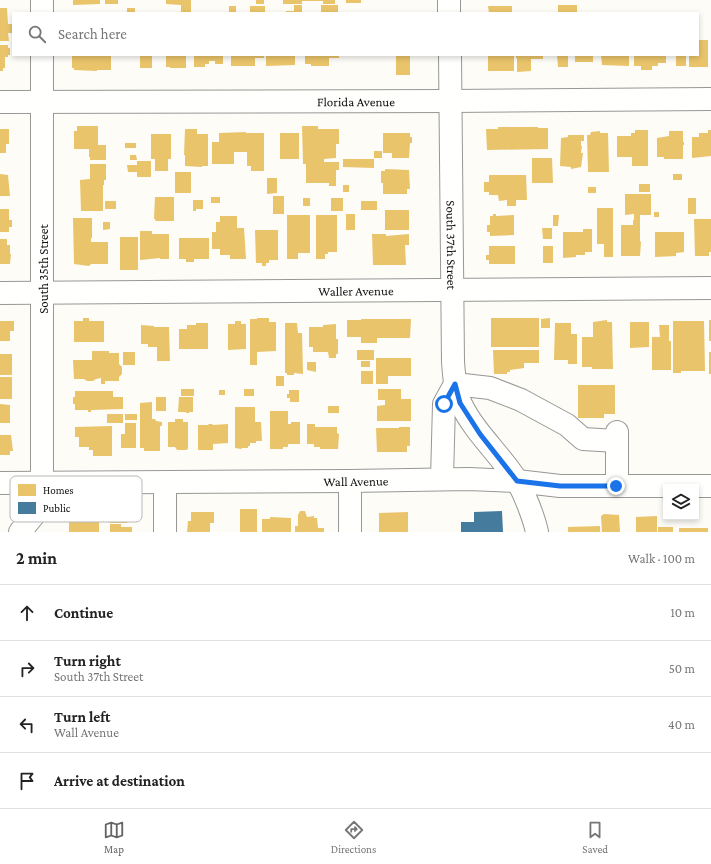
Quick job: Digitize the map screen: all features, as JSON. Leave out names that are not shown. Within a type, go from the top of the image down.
[{"type":"street","points":[[42,0],[42,12]]},
{"type":"street","points":[[449,0],[449,12]]},
{"type":"street","name":"South 35th Street","points":[[42,56],[43,476]]},
{"type":"street","name":"South 37th Street","points":[[450,56],[453,362],[455,384],[460,403],[480,434],[517,481],[535,523],[537,532]]},
{"type":"street","name":"Florida Avenue","points":[[0,102],[711,99]]},
{"type":"street","name":"Waller Avenue","points":[[0,293],[711,288]]},
{"type":"street","points":[[442,479],[444,404],[455,384],[490,388],[521,400],[567,425],[583,439],[617,437],[616,486]]},
{"type":"street","name":"Wall Avenue","points":[[142,483],[442,479],[517,481],[560,486],[711,486]]},
{"type":"street","points":[[350,481],[350,532]]},
{"type":"street","points":[[165,483],[165,532]]},
{"type":"street","name":"South 35th Street","points":[[20,532],[28,522]]},
{"type":"building: Homes","points":[[73,0],[100,0],[100,4],[73,5]]},
{"type":"building: Homes","points":[[105,0],[118,0],[118,4],[105,4]]},
{"type":"building: Homes","points":[[166,0],[191,0],[191,12],[181,12],[181,5],[166,4]]},
{"type":"building: Homes","points":[[256,0],[264,0],[264,4],[256,4]]},
{"type":"building: Homes","points":[[283,0],[335,0],[335,4],[323,4],[323,1],[302,1],[302,4],[283,4]]},
{"type":"building: Homes","points":[[346,0],[361,0],[361,3],[346,3]]},
{"type":"building: Homes","points":[[294,5],[302,5],[302,12],[286,12],[294,11]]},
{"type":"building: Homes","points":[[321,5],[338,5],[338,12],[321,12]]},
{"type":"building: Homes","points":[[558,5],[577,5],[577,12],[558,12]]},
{"type":"building: Homes","points":[[229,6],[236,6],[236,12],[229,12]]},
{"type":"building: Homes","points":[[250,6],[265,6],[265,12],[250,12]]},
{"type":"building: Homes","points":[[488,6],[512,6],[512,12],[489,12]]},
{"type":"building: Homes","points":[[0,8],[7,8],[8,24],[12,24],[12,33],[8,33],[9,41],[0,41]]},
{"type":"building: Homes","points":[[127,8],[135,8],[135,12],[127,12]]},
{"type":"building: Homes","points":[[699,40],[708,40],[708,67],[689,67],[689,56],[699,56]]},
{"type":"building: Homes","points":[[0,45],[8,45],[8,48],[10,48],[10,55],[5,57],[5,68],[3,68],[3,71],[0,71]]},
{"type":"building: Homes","points":[[72,56],[111,56],[111,70],[74,70],[74,68],[72,68]]},
{"type":"building: Homes","points":[[140,56],[152,56],[152,68],[140,68]]},
{"type":"building: Homes","points":[[166,56],[186,56],[186,68],[166,67]]},
{"type":"building: Homes","points":[[194,56],[223,56],[223,64],[215,64],[215,61],[209,61],[209,64],[205,64],[205,67],[194,67]]},
{"type":"building: Homes","points":[[231,56],[264,56],[264,58],[255,58],[255,66],[231,66]]},
{"type":"building: Homes","points":[[266,56],[295,56],[295,65],[266,66]]},
{"type":"building: Homes","points":[[305,56],[339,56],[339,58],[329,58],[329,66],[311,66],[311,64],[305,64]]},
{"type":"building: Homes","points":[[396,56],[410,56],[410,75],[396,75]]},
{"type":"building: Homes","points":[[488,56],[514,56],[514,71],[488,71]]},
{"type":"building: Homes","points":[[516,56],[543,56],[543,59],[531,59],[531,71],[517,72]]},
{"type":"building: Homes","points":[[557,56],[568,56],[568,67],[558,67]]},
{"type":"building: Homes","points":[[575,56],[593,56],[593,62],[575,62]]},
{"type":"building: Homes","points":[[601,56],[629,56],[629,66],[602,65]]},
{"type":"building: Homes","points":[[634,56],[666,56],[666,63],[658,63],[658,66],[652,66],[652,70],[641,70],[641,66],[634,66]]},
{"type":"building: Homes","points":[[676,56],[686,56],[686,66],[676,66]]},
{"type":"building: Homes","points":[[77,126],[98,126],[98,145],[106,145],[106,160],[90,160],[89,149],[74,149],[74,131],[77,131]]},
{"type":"building: Homes","points":[[302,126],[318,126],[318,129],[339,129],[339,144],[336,144],[336,158],[324,159],[324,162],[339,162],[339,170],[336,170],[336,186],[329,186],[329,183],[306,183],[306,164],[303,164]]},
{"type":"building: Homes","points":[[498,127],[548,128],[548,149],[487,150],[486,129],[498,129]]},
{"type":"building: Homes","points":[[0,129],[9,129],[9,144],[6,144],[6,153],[0,153]]},
{"type":"building: Homes","points":[[185,129],[197,129],[197,134],[208,134],[208,166],[185,166]]},
{"type":"building: Homes","points":[[635,130],[648,130],[648,166],[632,166],[632,157],[617,157],[617,136],[631,136],[631,133],[635,133]]},
{"type":"building: Homes","points":[[708,130],[711,130],[711,156],[692,158],[692,137],[699,137],[699,133],[708,133]]},
{"type":"building: Homes","points":[[600,131],[600,133],[608,133],[609,172],[588,172],[587,135],[590,135],[591,132]]},
{"type":"building: Homes","points":[[669,131],[683,131],[683,159],[664,159],[664,157],[657,157],[657,138],[669,136]]},
{"type":"building: Homes","points":[[219,133],[264,133],[264,171],[251,171],[251,166],[247,166],[247,152],[234,152],[234,164],[212,164],[212,142],[219,142]]},
{"type":"building: Homes","points":[[280,133],[299,133],[299,159],[280,159]]},
{"type":"building: Homes","points":[[383,133],[410,133],[412,143],[410,143],[409,158],[392,158],[392,153],[383,153]]},
{"type":"building: Homes","points":[[151,134],[171,134],[171,159],[168,159],[168,171],[155,171],[155,159],[151,159]]},
{"type":"building: Homes","points":[[568,135],[584,135],[584,141],[581,141],[581,153],[583,153],[581,167],[571,169],[571,167],[560,166],[561,138],[568,137]]},
{"type":"building: Homes","points":[[125,143],[136,143],[136,148],[125,148]]},
{"type":"building: Homes","points":[[374,151],[382,151],[382,158],[374,158]]},
{"type":"building: Homes","points":[[130,155],[136,155],[137,160],[130,160]]},
{"type":"building: Homes","points":[[532,158],[552,158],[553,183],[532,183]]},
{"type":"building: Homes","points":[[343,159],[374,159],[374,168],[343,167]]},
{"type":"building: Homes","points":[[137,161],[151,161],[151,177],[137,177],[137,172],[128,172],[127,165],[137,165]]},
{"type":"building: Homes","points":[[90,164],[106,164],[106,180],[104,180],[103,185],[103,211],[81,211],[80,180],[90,179]]},
{"type":"building: Homes","points":[[385,169],[409,170],[410,189],[407,189],[407,194],[383,194],[381,171],[385,171]]},
{"type":"building: Homes","points":[[175,172],[191,172],[191,193],[175,193]]},
{"type":"building: Homes","points":[[0,174],[8,175],[10,196],[0,196]]},
{"type":"building: Homes","points":[[673,174],[682,174],[682,180],[673,180]]},
{"type":"building: Homes","points":[[489,175],[526,175],[527,200],[516,200],[516,206],[507,206],[507,200],[499,201],[498,195],[489,195],[489,192],[484,192],[484,182],[489,182]]},
{"type":"building: Homes","points":[[267,178],[277,178],[277,193],[267,194]]},
{"type":"building: Homes","points":[[639,184],[650,184],[650,192],[639,192]]},
{"type":"building: Homes","points":[[343,185],[349,185],[349,192],[343,192]]},
{"type":"building: Homes","points":[[588,187],[596,187],[596,193],[588,193]]},
{"type":"building: Homes","points":[[625,194],[651,194],[651,215],[640,215],[640,256],[621,256],[621,225],[633,225],[634,220],[634,214],[625,215]]},
{"type":"building: Homes","points":[[273,196],[284,196],[284,214],[273,214]]},
{"type":"building: Homes","points":[[155,197],[174,197],[174,221],[156,221],[154,218]]},
{"type":"building: Homes","points":[[211,197],[220,197],[220,203],[211,203]]},
{"type":"building: Homes","points":[[303,198],[310,198],[310,206],[303,206]]},
{"type":"building: Homes","points":[[331,198],[343,198],[343,211],[331,211]]},
{"type":"building: Homes","points":[[688,198],[696,198],[696,214],[688,214]]},
{"type":"building: Homes","points":[[193,200],[203,200],[203,209],[196,209],[196,211],[193,211]]},
{"type":"building: Homes","points":[[105,201],[116,201],[116,209],[105,209]]},
{"type":"building: Homes","points":[[361,201],[377,201],[377,210],[361,210]]},
{"type":"building: Homes","points":[[597,208],[613,208],[613,257],[604,257],[604,244],[597,244]]},
{"type":"building: Homes","points":[[0,209],[9,209],[9,220],[12,220],[12,227],[9,227],[9,232],[0,232]]},
{"type":"building: Homes","points":[[385,210],[409,210],[409,230],[385,230]]},
{"type":"building: Homes","points":[[654,212],[659,212],[659,217],[654,217]]},
{"type":"building: Homes","points":[[346,214],[355,214],[355,230],[346,230]]},
{"type":"building: Homes","points":[[493,214],[496,214],[496,216],[514,215],[514,235],[490,236],[490,232],[487,232],[487,225],[490,225],[490,216],[493,216]]},
{"type":"building: Homes","points":[[287,215],[310,215],[310,253],[298,253],[298,259],[287,259]]},
{"type":"building: Homes","points":[[316,215],[337,215],[337,252],[328,252],[328,254],[325,254],[325,259],[316,259]]},
{"type":"building: Homes","points":[[553,215],[559,215],[558,226],[553,226]]},
{"type":"building: Homes","points":[[220,216],[237,216],[237,228],[244,228],[246,259],[230,259],[230,255],[220,255],[220,249],[212,249],[212,232],[216,232],[216,222],[220,222]]},
{"type":"building: Homes","points":[[73,218],[92,218],[91,242],[108,242],[108,264],[91,264],[89,266],[74,264]]},
{"type":"building: Homes","points":[[694,219],[711,219],[711,252],[709,252],[709,256],[695,256]]},
{"type":"building: Homes","points":[[103,222],[110,222],[110,229],[103,230]]},
{"type":"building: Homes","points":[[542,228],[552,228],[552,239],[543,239]]},
{"type":"building: Homes","points":[[583,229],[592,229],[592,252],[585,252],[585,255],[576,255],[576,257],[563,258],[563,232],[583,232]]},
{"type":"building: Homes","points":[[255,230],[278,230],[278,260],[269,260],[269,263],[266,263],[266,266],[262,266],[262,263],[256,263]]},
{"type":"building: Homes","points":[[140,231],[152,231],[152,234],[169,234],[169,259],[160,258],[140,260]]},
{"type":"building: Homes","points":[[655,232],[684,232],[684,252],[676,253],[676,256],[655,257]]},
{"type":"building: Homes","points":[[372,234],[386,234],[386,236],[409,234],[409,245],[405,245],[406,265],[373,265]]},
{"type":"building: Homes","points":[[120,237],[138,237],[138,270],[120,270]]},
{"type":"building: Homes","points":[[179,238],[209,238],[209,259],[194,259],[194,262],[186,262],[186,259],[179,259]]},
{"type":"building: Homes","points":[[0,239],[7,239],[7,245],[10,245],[10,264],[0,264]]},
{"type":"building: Homes","points":[[489,246],[515,246],[515,264],[489,264],[489,260],[486,260],[486,255],[489,255]]},
{"type":"building: Homes","points":[[543,246],[553,246],[553,263],[543,263]]},
{"type":"building: Homes","points":[[83,318],[89,318],[89,321],[104,321],[104,342],[74,342],[74,321],[83,321]]},
{"type":"building: Homes","points":[[269,318],[269,322],[276,322],[276,351],[257,352],[257,365],[250,365],[250,319]]},
{"type":"building: Homes","points":[[491,318],[539,318],[539,347],[491,347]]},
{"type":"building: Homes","points":[[550,318],[550,328],[541,328],[541,319]]},
{"type":"building: Homes","points":[[411,319],[410,338],[377,338],[377,343],[361,343],[361,337],[347,337],[347,320]]},
{"type":"building: Homes","points":[[607,320],[607,322],[612,322],[613,369],[592,369],[592,367],[582,367],[582,337],[593,337],[593,322]]},
{"type":"building: Homes","points":[[709,320],[711,320],[711,341],[709,341]]},
{"type":"building: Homes","points":[[0,321],[14,321],[14,331],[10,331],[10,341],[0,341]]},
{"type":"building: Homes","points":[[235,321],[241,321],[241,324],[246,324],[246,349],[228,350],[228,324],[235,324]]},
{"type":"building: Homes","points":[[673,321],[704,321],[705,371],[681,371],[681,373],[673,373]]},
{"type":"building: Homes","points":[[630,322],[649,322],[649,347],[630,348]]},
{"type":"building: Homes","points":[[196,323],[208,323],[208,349],[179,349],[179,329],[187,329],[187,325],[196,325]]},
{"type":"building: Homes","points":[[285,323],[297,323],[298,333],[302,333],[303,374],[294,373],[294,375],[287,375],[287,373],[285,373]]},
{"type":"building: Homes","points":[[555,323],[571,323],[571,334],[577,334],[577,364],[568,364],[568,360],[554,360]]},
{"type":"building: Homes","points":[[336,324],[338,354],[336,354],[336,358],[329,358],[328,352],[313,352],[313,347],[309,347],[309,327],[323,327],[323,325]]},
{"type":"building: Homes","points":[[141,325],[169,327],[170,361],[157,361],[157,347],[148,347],[148,344],[141,344]]},
{"type":"building: Homes","points":[[659,325],[669,325],[669,341],[671,341],[671,370],[652,370],[652,337],[660,337]]},
{"type":"building: Homes","points":[[357,350],[374,350],[374,360],[357,360]]},
{"type":"building: Homes","points":[[493,350],[539,350],[539,363],[524,363],[524,368],[510,370],[507,374],[494,374]]},
{"type":"building: Homes","points":[[92,351],[109,351],[109,353],[119,353],[119,364],[122,367],[122,374],[119,377],[119,381],[105,381],[105,384],[101,384],[101,378],[93,381],[74,379],[73,360],[92,360]]},
{"type":"building: Homes","points":[[123,352],[135,352],[135,365],[123,365]]},
{"type":"building: Homes","points":[[709,352],[711,352],[711,374],[709,374]]},
{"type":"building: Homes","points":[[0,354],[12,354],[12,375],[0,375]]},
{"type":"building: Homes","points":[[376,358],[411,358],[411,376],[388,376],[388,384],[376,384]]},
{"type":"building: Homes","points":[[361,361],[370,361],[370,367],[361,367]]},
{"type":"building: Homes","points":[[307,362],[316,362],[316,372],[307,370]]},
{"type":"building: Homes","points":[[361,371],[373,371],[373,384],[361,384]]},
{"type":"building: Homes","points":[[276,376],[284,376],[284,386],[276,386]]},
{"type":"building: Homes","points":[[0,377],[12,377],[12,399],[0,399]]},
{"type":"building: Homes","points":[[578,385],[615,385],[615,414],[604,414],[604,418],[578,418]]},
{"type":"building: Homes","points":[[181,389],[194,389],[194,396],[181,396]]},
{"type":"building: Homes","points":[[244,389],[254,389],[254,396],[244,396]]},
{"type":"building: Homes","points":[[378,389],[401,389],[401,399],[411,399],[411,421],[377,421],[377,406],[385,405],[385,400],[378,400]]},
{"type":"building: Homes","points":[[219,390],[225,390],[225,395],[219,395]]},
{"type":"building: Homes","points":[[289,390],[299,390],[299,402],[290,402],[290,398],[287,398]]},
{"type":"building: Homes","points":[[75,391],[113,391],[113,397],[123,397],[123,409],[91,410],[91,412],[88,412],[88,410],[75,410],[73,397],[75,397]]},
{"type":"building: Homes","points":[[156,397],[166,397],[166,411],[156,411]]},
{"type":"building: Homes","points":[[179,397],[193,397],[193,412],[178,412]]},
{"type":"building: Homes","points":[[152,402],[152,419],[162,422],[162,426],[160,426],[160,451],[144,451],[144,448],[140,448],[140,403]]},
{"type":"building: Homes","points":[[0,404],[10,405],[10,423],[0,423]]},
{"type":"building: Homes","points":[[328,406],[339,406],[339,413],[328,413]]},
{"type":"building: Homes","points":[[235,407],[255,407],[255,422],[261,422],[262,441],[250,443],[248,448],[235,448]]},
{"type":"building: Homes","points":[[270,411],[288,411],[288,424],[291,424],[291,422],[300,422],[300,444],[288,444],[288,447],[283,447],[283,449],[270,449]]},
{"type":"building: Homes","points":[[107,414],[123,414],[123,423],[107,423]]},
{"type":"building: Homes","points":[[125,414],[137,414],[137,420],[125,420]]},
{"type":"building: Homes","points":[[175,419],[183,419],[183,422],[188,422],[188,449],[186,450],[177,450],[175,447],[168,447],[168,422],[175,422]]},
{"type":"building: Homes","points":[[125,423],[136,423],[136,448],[121,448],[121,434],[125,434]]},
{"type":"building: Homes","points":[[228,424],[228,443],[213,444],[213,450],[198,450],[198,425]]},
{"type":"building: Homes","points":[[307,424],[315,424],[315,427],[337,427],[337,433],[339,434],[338,449],[320,449],[320,447],[314,447],[314,444],[307,444]]},
{"type":"building: Homes","points":[[112,426],[112,456],[93,456],[93,450],[89,450],[89,447],[79,447],[79,437],[75,437],[75,427]]},
{"type":"building: Homes","points":[[410,427],[410,446],[407,446],[407,452],[377,452],[376,428]]},
{"type":"building: Homes","points":[[0,435],[11,435],[13,451],[10,451],[10,455],[0,455]]},
{"type":"building: Homes","points":[[240,509],[257,509],[257,532],[240,532]]},
{"type":"building: Homes","points":[[300,511],[305,511],[307,517],[314,516],[314,518],[317,518],[318,528],[324,528],[324,532],[295,532],[295,526],[298,526],[298,515]]},
{"type":"building: Homes","points":[[191,512],[214,512],[214,523],[210,523],[210,532],[187,532],[188,521],[191,521]]},
{"type":"building: Homes","points":[[408,512],[408,532],[379,532],[379,513]]},
{"type":"building: Homes","points":[[604,514],[619,515],[620,532],[602,532],[601,516]]},
{"type":"building: Homes","points":[[657,516],[657,532],[636,532],[636,517]]},
{"type":"building: Homes","points":[[270,517],[291,518],[291,532],[262,532],[262,519],[270,519]]},
{"type":"building: Homes","points":[[69,522],[99,522],[99,532],[69,532]]},
{"type":"building: Homes","points":[[110,522],[127,522],[127,523]]},
{"type":"building: Homes","points":[[110,524],[121,524],[121,527],[132,527],[132,532],[110,532]]},
{"type":"building: Homes","points":[[600,526],[600,532],[568,532],[568,527]]},
{"type":"building: Homes","points":[[658,527],[673,527],[673,532],[658,532]]},
{"type":"building: Homes","points":[[679,528],[708,528],[708,532],[679,532]]},
{"type":"building: Public","points":[[502,511],[503,532],[461,532],[461,522],[474,522],[474,512]]},
{"type":"route","points":[[444,404],[455,384],[460,403],[480,434],[517,481],[560,486],[616,486]]}]
